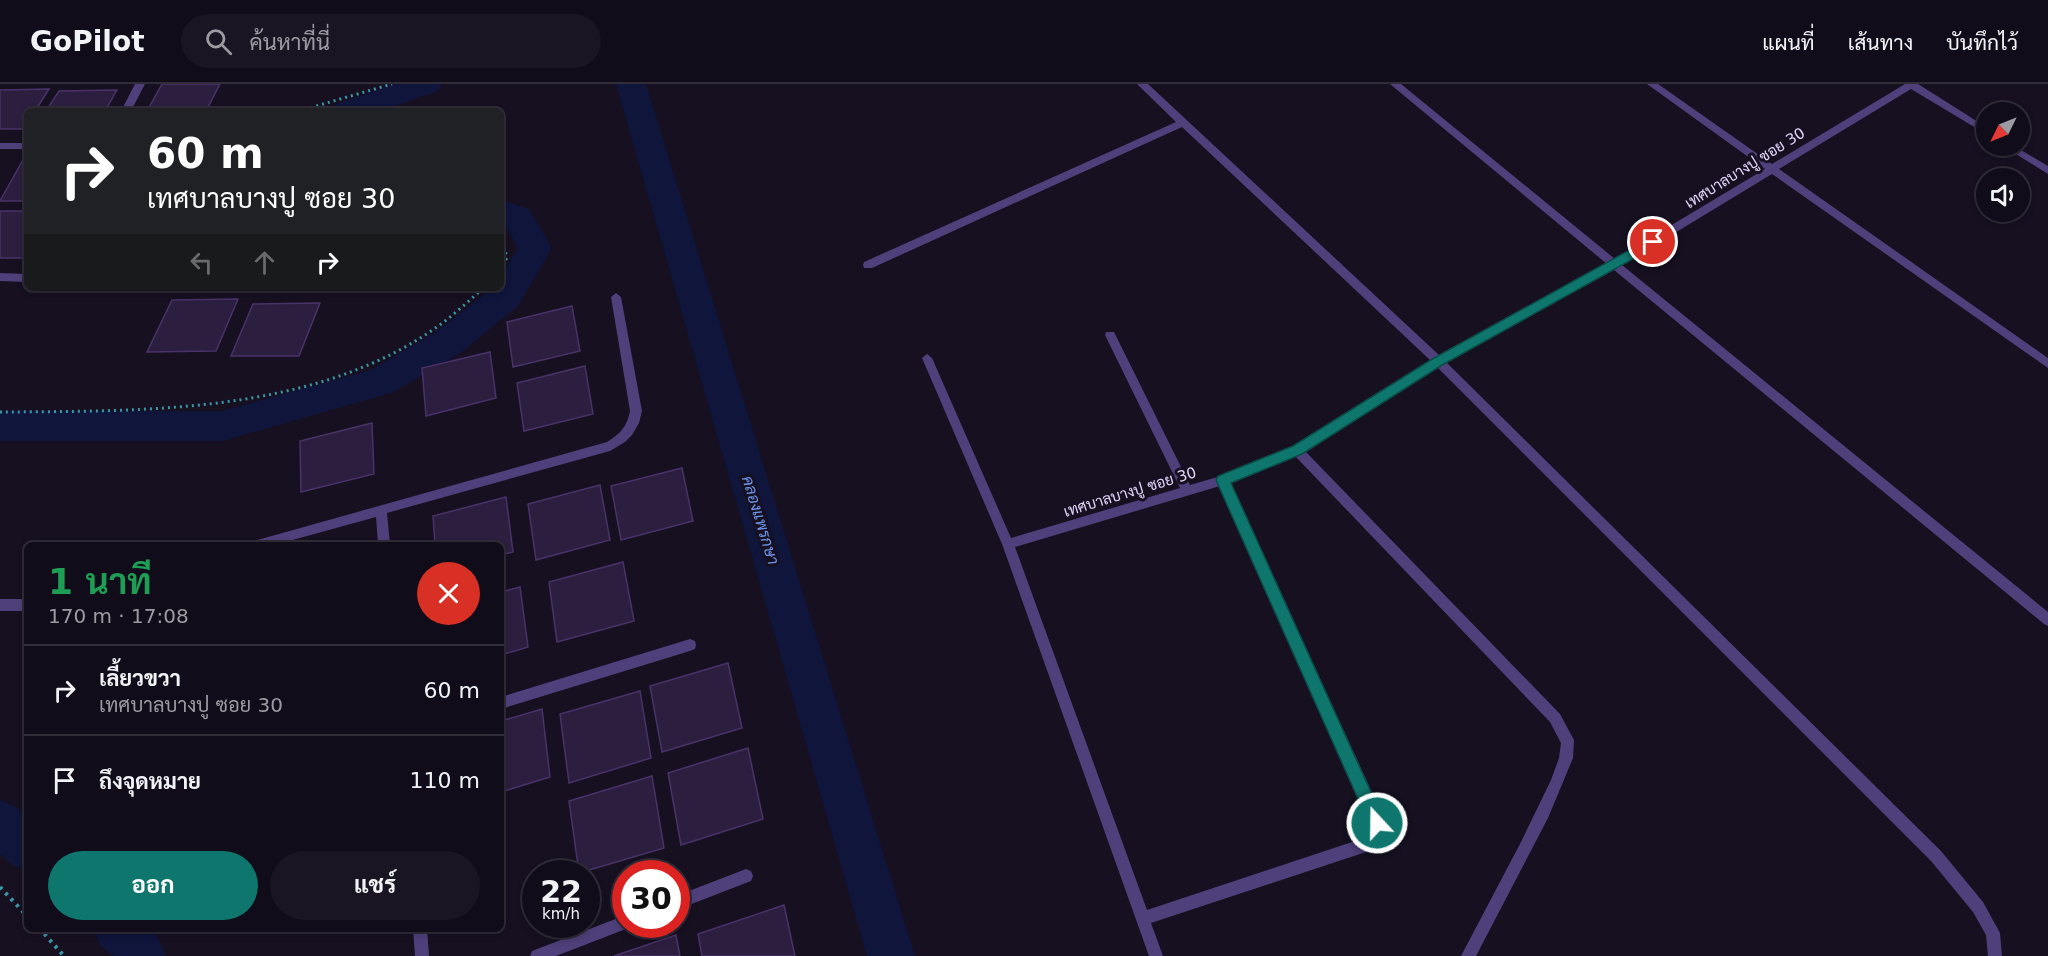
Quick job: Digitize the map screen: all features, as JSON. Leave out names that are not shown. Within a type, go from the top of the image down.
[{"type":"street","points":[[128,108],[140,84]]},
{"type":"street","points":[[1142,84],[1438,361],[1936,856],[1978,907],[1993,933],[1995,956]]},
{"type":"street","points":[[1395,84],[2048,620]]},
{"type":"street","points":[[1652,84],[2048,364]]},
{"type":"street","points":[[1912,84],[1976,125]]},
{"type":"street","name":"เทศบาลบางปู ซอย 30","points":[[1008,544],[1223,480],[1297,450],[1438,361],[1614,265],[1912,84]]},
{"type":"street","points":[[868,265],[1182,123]]},
{"type":"street","points":[[0,146],[24,146]]},
{"type":"street","points":[[2024,156],[2048,171]]},
{"type":"street","points":[[0,277],[24,278]]},
{"type":"street","points":[[268,542],[610,446],[625,437],[633,428],[636,411],[616,297]]},
{"type":"street","points":[[1110,335],[1186,491]]},
{"type":"street","points":[[927,358],[1008,544],[1156,956]]},
{"type":"street","points":[[1297,450],[1555,718],[1568,744],[1564,766],[1541,815],[1468,956]]},
{"type":"street","points":[[1142,919],[1366,845],[1375,835],[1377,823],[1371,806],[1223,480]]},
{"type":"street","points":[[381,510],[384,542]]},
{"type":"street","points":[[0,605],[24,606]]},
{"type":"street","points":[[504,702],[690,645]]},
{"type":"street","points":[[690,898],[746,876]]},
{"type":"street","points":[[537,956],[612,927]]},
{"type":"street","points":[[420,932],[422,956]]},
{"type":"path","points":[[309,108],[392,84]]},
{"type":"path","points":[[504,246],[507,258],[504,262]]},
{"type":"path","points":[[0,412],[111,412],[221,402],[310,384],[375,360],[437,327],[480,291]]},
{"type":"path","points":[[0,887],[24,913]]},
{"type":"path","points":[[43,932],[64,956]]},
{"type":"building","points":[[162,84],[220,84],[208,108],[149,108]]},
{"type":"building","points":[[49,89],[37,108],[24,108],[24,129],[0,129],[0,90]]},
{"type":"building","points":[[117,90],[107,108],[48,108],[59,91]]},
{"type":"building","points":[[24,158],[24,201],[0,201]]},
{"type":"building","points":[[0,211],[24,211],[24,258],[0,258]]},
{"type":"building","points":[[238,299],[216,351],[147,352],[172,300]]},
{"type":"building","points":[[320,303],[299,356],[231,356],[253,304]]},
{"type":"building","points":[[572,306],[580,351],[513,367],[507,322]]},
{"type":"building","points":[[490,352],[496,398],[426,416],[422,368]]},
{"type":"building","points":[[585,366],[593,414],[524,431],[517,383]]},
{"type":"building","points":[[372,423],[374,474],[301,492],[300,441]]},
{"type":"building","points":[[682,468],[693,521],[621,540],[611,486]]},
{"type":"building","points":[[600,485],[610,540],[536,560],[528,504]]},
{"type":"building","points":[[506,497],[513,552],[504,554],[504,542],[435,542],[433,516]]},
{"type":"building","points":[[623,562],[634,621],[557,642],[549,582]]},
{"type":"building","points":[[520,587],[528,647],[504,654],[504,591]]},
{"type":"building","points":[[728,663],[742,728],[662,752],[650,686]]},
{"type":"building","points":[[640,691],[651,758],[569,783],[560,714]]},
{"type":"building","points":[[542,709],[550,777],[504,791],[504,720]]},
{"type":"building","points":[[748,748],[763,819],[681,845],[668,773]]},
{"type":"building","points":[[652,776],[664,848],[623,860],[612,860],[612,863],[600,867],[600,860],[577,860],[569,801]]},
{"type":"building","points":[[784,905],[795,956],[702,956],[698,934]]},
{"type":"building","points":[[667,938],[677,938],[680,956],[614,956]]},
{"type":"waterway","points":[[356,108],[427,84]]},
{"type":"waterway","name":"คลองแพรกษา","points":[[631,84],[891,956]]},
{"type":"waterway","points":[[0,426],[222,426],[381,382],[449,342],[506,297],[535,248],[517,217],[504,213]]},
{"type":"waterway","points":[[0,823],[24,845]]},
{"type":"waterway","points":[[121,932],[139,948],[142,956]]},
{"type":"route","points":[[1377,823],[1223,480],[1297,450],[1438,361],[1653,242]]}]
